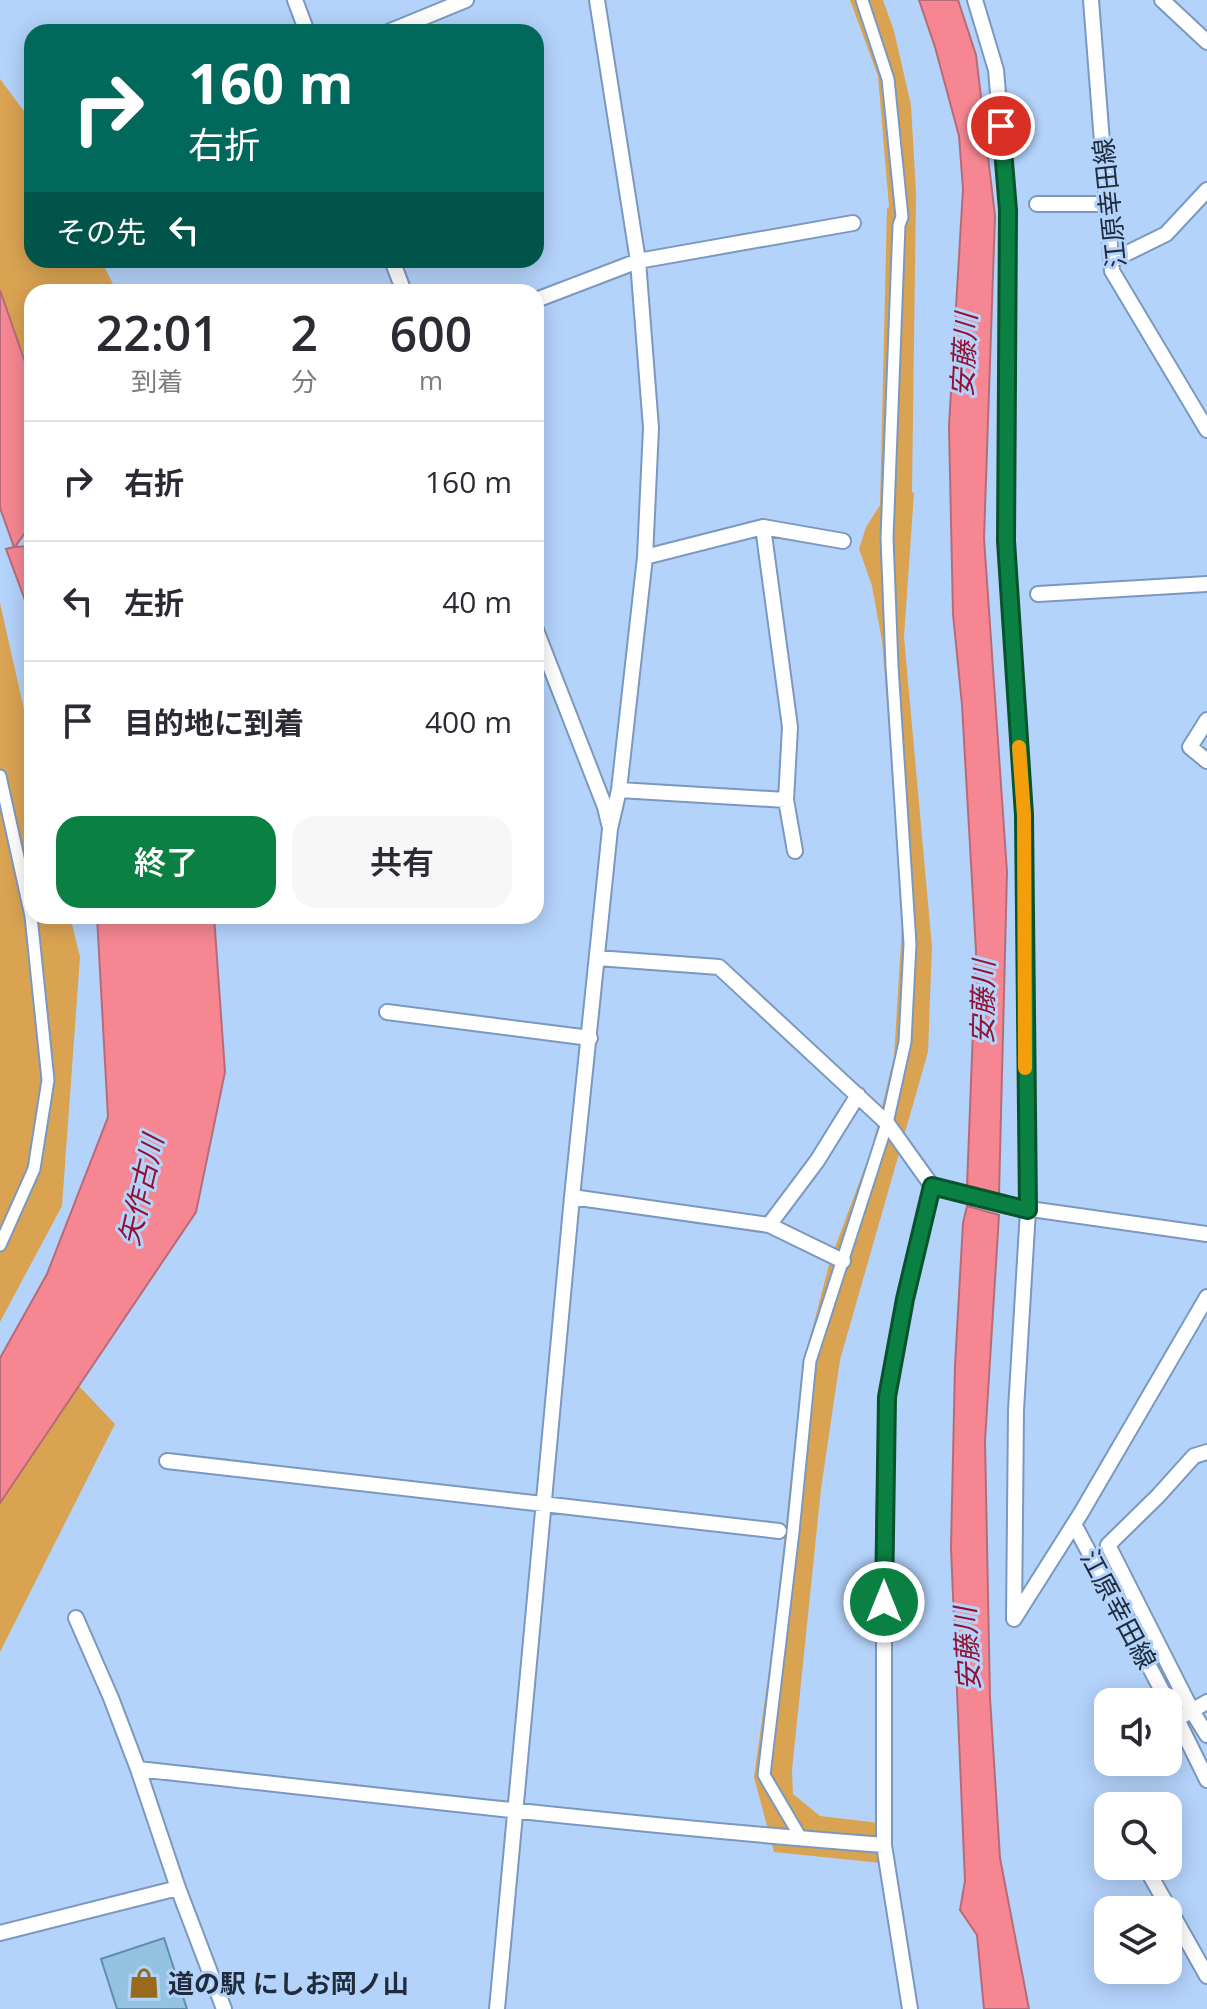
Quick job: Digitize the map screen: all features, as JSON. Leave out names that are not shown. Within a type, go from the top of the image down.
[{"type":"street","points":[[295,0],[304,24]]},
{"type":"street","points":[[408,24],[466,0]]},
{"type":"street","points":[[497,2009],[572,1197],[610,829],[619,790],[645,557],[651,428],[638,261],[597,0]]},
{"type":"street","points":[[801,1838],[764,1775],[810,1361],[887,1123],[905,1042],[910,944],[887,538],[899,225],[902,217],[888,79],[862,0]]},
{"type":"street","points":[[975,0],[996,70],[1008,210],[1006,541],[1024,815],[1028,1210],[1016,1410],[1014,1619],[1078,1519]]},
{"type":"street","name":"江原幸田線","points":[[1091,0],[1112,271],[1203,410],[1207,430]]},
{"type":"street","points":[[1162,0],[1207,42]]},
{"type":"street","points":[[1111,261],[1166,234],[1207,190]]},
{"type":"street","points":[[1037,204],[1107,204]]},
{"type":"street","points":[[544,297],[638,261],[853,223]]},
{"type":"street","points":[[645,557],[763,527],[843,541]]},
{"type":"street","points":[[763,527],[790,727],[786,800],[795,851]]},
{"type":"street","points":[[1038,594],[1207,584]]},
{"type":"street","points":[[544,651],[605,807],[610,829]]},
{"type":"street","points":[[1207,720],[1190,747],[1207,761]]},
{"type":"street","points":[[0,776],[24,884]]},
{"type":"street","points":[[619,790],[786,800]]},
{"type":"street","points":[[0,1245],[34,1169],[48,1080],[32,924]]},
{"type":"street","points":[[597,958],[719,967],[887,1123],[932,1186],[1028,1210],[1207,1234]]},
{"type":"street","points":[[387,1012],[590,1038]]},
{"type":"street","points":[[769,1225],[817,1161],[858,1095]]},
{"type":"street","points":[[910,2009],[884,1845],[887,1397],[905,1299],[932,1186]]},
{"type":"street","points":[[572,1197],[769,1225],[843,1261]]},
{"type":"street","name":"江原幸田線","points":[[1162,1688],[1078,1519],[1207,1297]]},
{"type":"street","points":[[1207,1452],[1194,1456],[1108,1545],[1207,1735]]},
{"type":"street","points":[[167,1461],[779,1531]]},
{"type":"street","points":[[76,1618],[138,1769],[178,1888],[224,2009]]},
{"type":"street","points":[[1182,1716],[1207,1702]]},
{"type":"street","name":"江原幸田線","points":[[1182,1729],[1207,1780]]},
{"type":"street","points":[[138,1769],[515,1810],[884,1845]]},
{"type":"street","points":[[1153,1880],[1207,1976]]},
{"type":"street","points":[[0,1933],[178,1888]]},
{"type":"shaded area","points":[[850,0],[883,0],[894,31],[911,105],[916,193],[914,493],[904,637],[932,947],[928,1052],[840,1360],[821,1489],[792,1770],[793,1794],[820,1816],[880,1823],[881,1863],[774,1852],[754,1777],[774,1635],[803,1365],[830,1261],[872,1148],[894,1057],[902,926],[882,641],[872,586],[859,549],[866,527],[880,505],[889,207],[878,76]]},
{"type":"shaded area","points":[[0,79],[24,111],[24,268],[105,268],[113,284],[24,284],[24,356],[0,289]]},
{"type":"shaded area","points":[[0,603],[24,710],[24,924],[72,924],[80,957],[62,1206],[0,1322]]},
{"type":"shaded area","points":[[76,1383],[115,1424],[0,1652],[0,1478]]},
{"type":"water","name":"安藤川","points":[[919,0],[958,0],[976,55],[995,216],[984,538],[1007,872],[999,1194],[967,1187],[976,951],[962,705],[953,614],[949,426],[963,189],[959,136]]},
{"type":"water","points":[[0,290],[24,359],[24,534],[15,547],[24,546],[24,597],[6,549],[14,547],[0,508]]},
{"type":"water","name":"矢作古川","points":[[97,924],[215,924],[225,1072],[196,1212],[0,1503],[0,1358],[47,1274],[108,1117]]},
{"type":"water","name":"安藤川","points":[[967,1206],[999,1215],[985,1441],[990,1698],[1000,1858],[1029,2009],[984,2009],[977,1935],[960,1910],[965,1881],[951,1548],[955,1366],[963,1223]]},
{"type":"building","name":"道の駅 にしお岡ノ山","points":[[164,1938],[187,2009],[117,2009],[101,1959]]},
{"type":"slow traffic","points":[[1019,747],[1024,815],[1025,1068]]},
{"type":"place","name":"道の駅 にしお岡ノ山","points":[[144,1983]]},
{"type":"route","points":[[884,1602],[887,1397],[905,1299],[932,1186],[1028,1210],[1024,815],[1006,541],[1008,210],[1001,126]]}]
